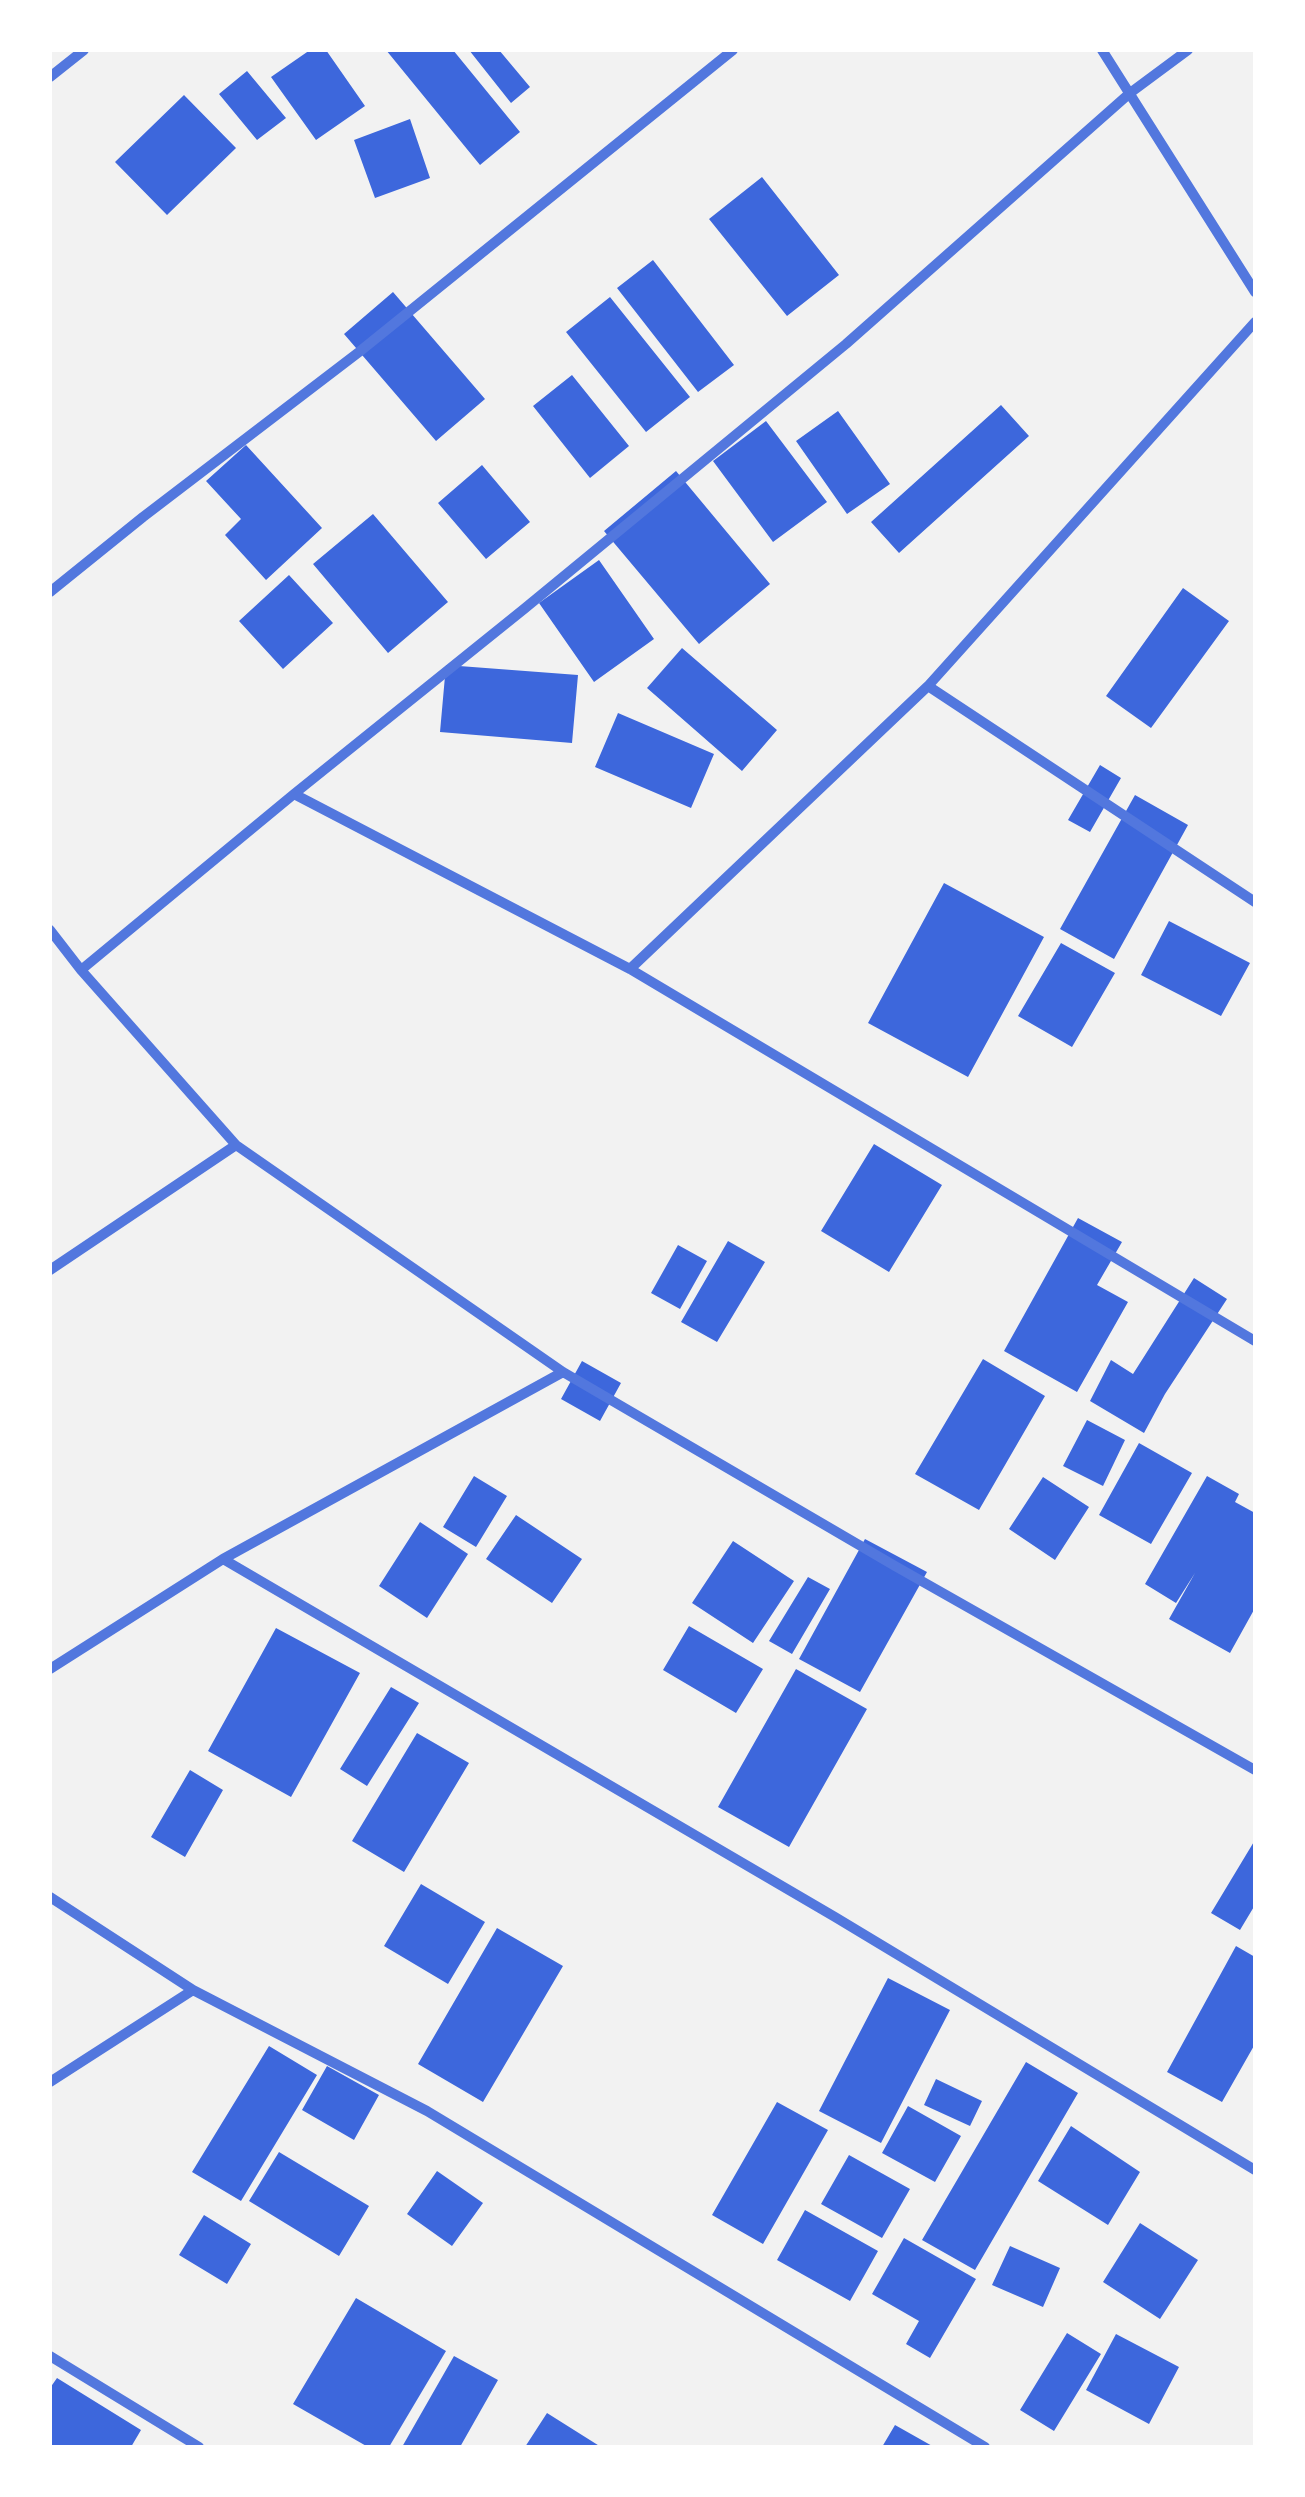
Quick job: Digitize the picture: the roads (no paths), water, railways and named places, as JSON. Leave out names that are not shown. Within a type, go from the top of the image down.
[{"type":"street","points":[[50,77],[84,50]]},
{"type":"street","points":[[50,592],[359,352],[733,50]]},
{"type":"street","points":[[1102,50],[1255,292]]},
{"type":"street","points":[[81,970],[846,344],[1130,93],[1188,50]]},
{"type":"street","points":[[630,969],[928,686],[1255,322]]},
{"type":"street","points":[[928,686],[1255,902]]},
{"type":"street","points":[[294,794],[630,969],[1255,1341]]},
{"type":"street","points":[[50,930],[236,1144],[563,1372],[1255,1770]]},
{"type":"street","points":[[50,1270],[236,1144]]},
{"type":"street","points":[[50,1668],[224,1559],[563,1372]]},
{"type":"street","points":[[224,1559],[836,1918],[1255,2170]]},
{"type":"street","points":[[50,1896],[194,1990],[427,2111],[985,2447]]},
{"type":"street","points":[[50,2082],[194,1990]]},
{"type":"street","points":[[50,2356],[199,2447]]}]
